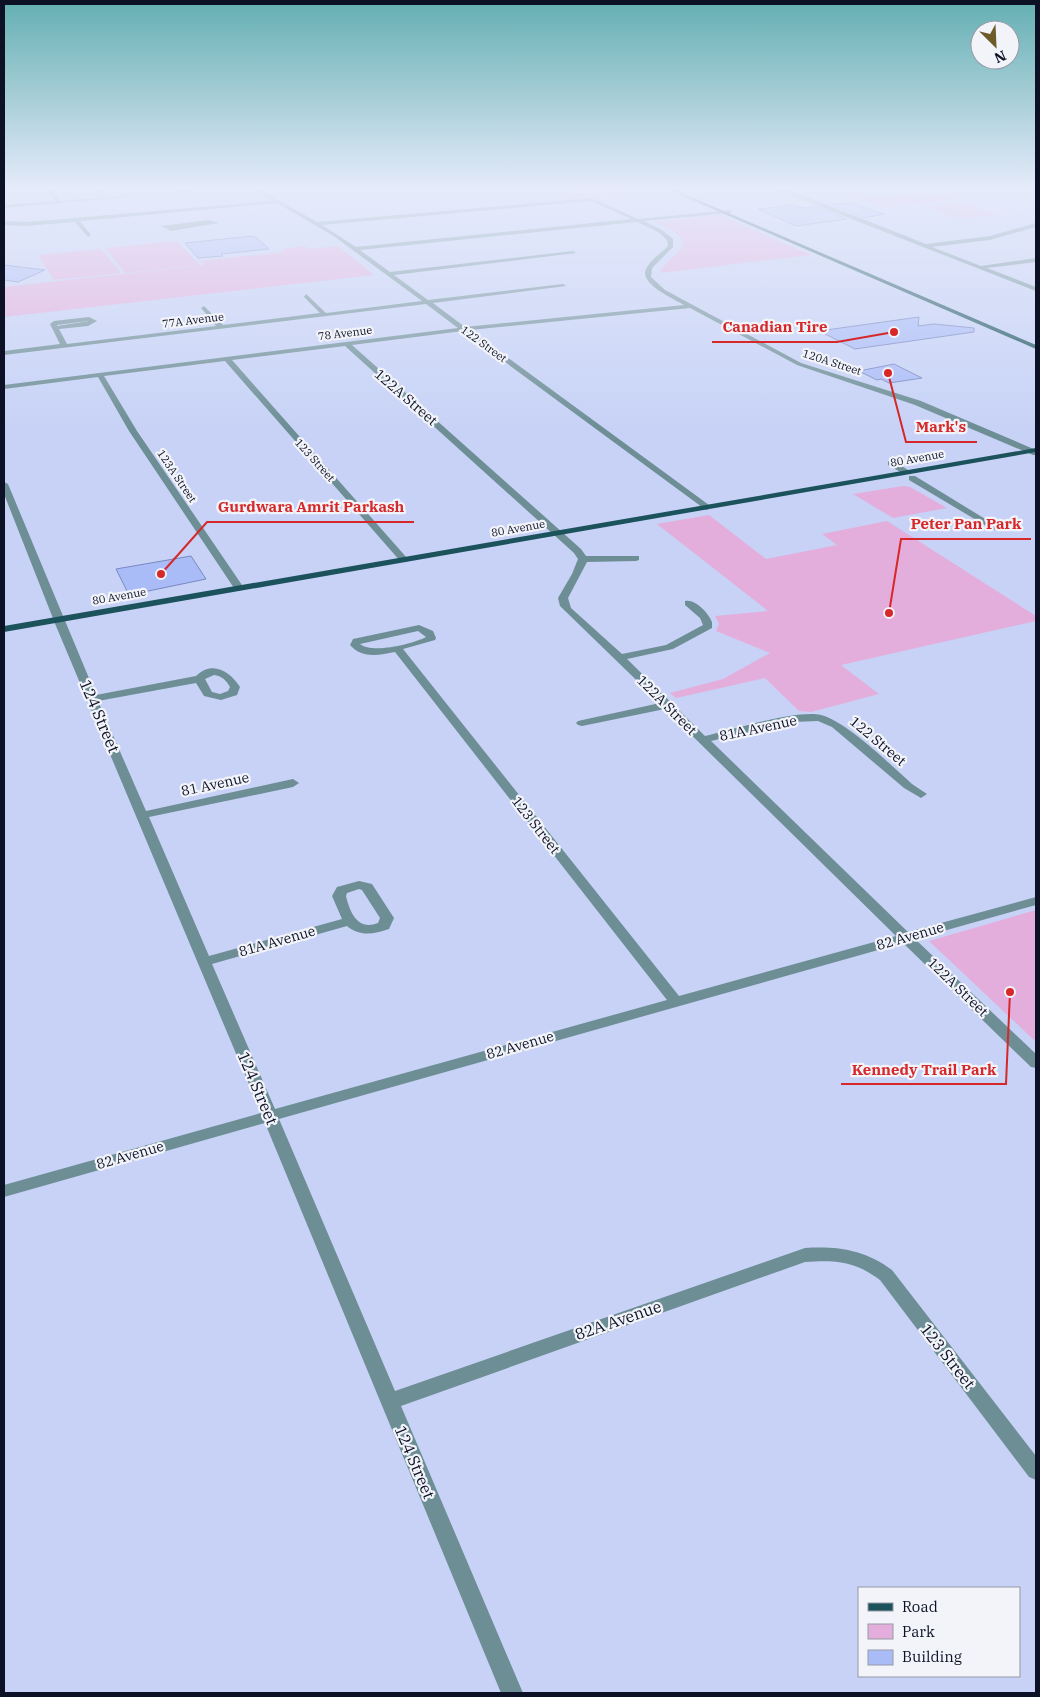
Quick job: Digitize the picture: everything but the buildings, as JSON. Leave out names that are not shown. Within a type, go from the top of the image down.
[{"type":"main road","points":[[857,269],[898,287],[969,312],[1036,341]]},
{"type":"main road","points":[[867,269],[1036,347]]},
{"type":"main road","name":"80 Avenue","points":[[4,635],[60,622],[239,588],[823,494],[946,469],[949,465],[1035,452]]},
{"type":"main road","name":"80 Avenue","points":[[4,629],[194,603],[366,573],[706,507],[909,475],[1035,452]]},
{"type":"main road","points":[[366,573],[373,569],[397,565],[404,560]]},
{"type":"main road","points":[[194,603],[228,594],[239,588]]},
{"type":"street","name":"122 Street","points":[[382,269],[706,507]]},
{"type":"street","points":[[388,274],[430,269]]},
{"type":"street","name":"120A Street","points":[[647,269],[651,281],[659,288],[799,364],[918,403],[1035,452]]},
{"type":"street","points":[[983,269],[1036,289]]},
{"type":"street","name":"77A Avenue","points":[[4,353],[563,286]]},
{"type":"street","points":[[306,296],[325,315]]},
{"type":"street","name":"78 Avenue","points":[[4,387],[529,322],[620,315],[690,306]]},
{"type":"street","points":[[204,308],[221,327]]},
{"type":"street","points":[[55,328],[88,324],[94,321],[89,319],[52,324],[64,345]]},
{"type":"street","name":"122A Street","points":[[347,344],[578,551],[583,559],[577,574],[564,594],[563,602],[568,610],[620,658],[829,864],[1036,1063]]},
{"type":"street","name":"123 Street","points":[[227,360],[404,560]]},
{"type":"street","name":"123A Street","points":[[100,375],[134,431],[239,588]]},
{"type":"street","points":[[891,463],[996,528]]},
{"type":"street","name":"124 Street","points":[[4,484],[60,622],[512,1693]]},
{"type":"street","points":[[583,559],[636,558]]},
{"type":"street","points":[[620,658],[669,647],[708,626],[708,621],[705,617],[688,603]]},
{"type":"street","points":[[419,628],[429,634],[430,638],[426,641],[397,648],[369,653],[360,651],[355,646],[357,641],[419,628]]},
{"type":"street","name":"123 Street","points":[[397,648],[676,1002]]},
{"type":"street","points":[[93,699],[199,679]]},
{"type":"street","points":[[582,723],[667,705]]},
{"type":"street","name":"122 Street","points":[[813,718],[836,725],[908,786],[921,794]]},
{"type":"street","name":"81A Avenue","points":[[702,740],[792,719],[813,718]]},
{"type":"street","name":"81 Avenue","points":[[143,816],[293,783]]},
{"type":"street","name":"82 Avenue","points":[[4,1191],[1036,901]]},
{"type":"street","name":"81A Avenue","points":[[204,962],[350,921]]},
{"type":"street","name":"82A Avenue","points":[[390,1401],[805,1255],[828,1253],[848,1255]]},
{"type":"street","name":"123 Street","points":[[848,1255],[869,1262],[886,1275],[1036,1470]]},
{"type":"green space","points":[[47,269],[118,269],[121,273],[54,280]]},
{"type":"green space","points":[[122,269],[161,269],[125,273]]},
{"type":"green space","points":[[166,269],[367,269],[374,275],[4,317],[4,287]]},
{"type":"green space","points":[[662,269],[692,269],[660,273]]},
{"type":"green space","points":[[903,486],[910,487],[947,508],[893,518],[853,494]]},
{"type":"green space","points":[[709,515],[766,559],[837,545],[822,534],[887,521],[1036,616],[1036,621],[841,665],[879,694],[811,712],[799,711],[765,678],[676,698],[670,693],[723,679],[770,653],[716,631],[719,624],[715,616],[768,611],[657,524]]},
{"type":"green space","points":[[1036,910],[1036,1042],[929,941]]},
{"type":"place","name":"Canadian Tire","points":[[894,332]]},
{"type":"place","name":"Mark's","points":[[888,373]]},
{"type":"place","name":"Gurdwara Amrit Parkash","points":[[161,574]]},
{"type":"place","name":"Peter Pan Park","points":[[889,613]]},
{"type":"place","name":"Kennedy Trail Park","points":[[1010,992]]}]
